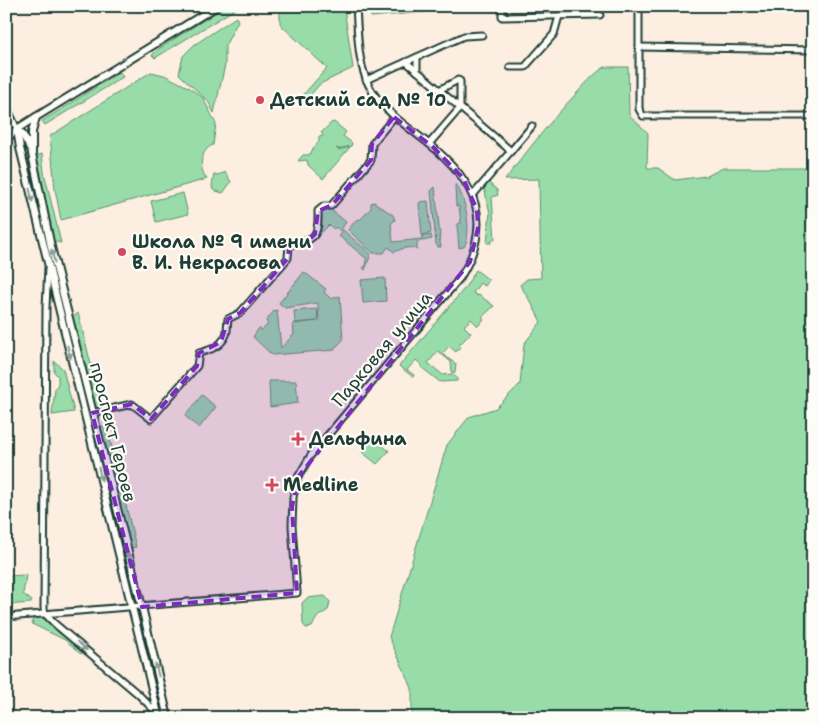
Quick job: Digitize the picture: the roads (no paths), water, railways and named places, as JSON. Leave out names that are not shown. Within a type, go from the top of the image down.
[{"type":"main road","points":[[20,148],[6,141],[17,129],[217,6]]},
{"type":"main road","points":[[32,152],[32,132],[36,117]]},
{"type":"main road","points":[[6,132],[17,129]]},
{"type":"main road","points":[[17,129],[23,135],[32,152]]},
{"type":"main road","name":"проспект Героев","points":[[17,129],[48,268],[159,716]]},
{"type":"main road","name":"проспект Героев","points":[[32,152],[34,170],[51,247],[142,606],[168,718]]},
{"type":"street","name":"Парковая улица","points":[[142,606],[297,593],[292,506],[298,477],[316,449],[460,278],[470,262],[475,248],[478,228],[477,210],[473,195],[457,171],[429,144],[394,117],[379,102],[366,80],[360,63],[356,6]]},
{"type":"street","points":[[502,6],[502,17],[600,15]]},
{"type":"street","points":[[639,6],[638,109],[643,116],[813,116]]},
{"type":"street","points":[[510,67],[525,67],[554,34],[559,16]]},
{"type":"street","points":[[366,80],[464,36],[482,35]]},
{"type":"street","points":[[640,47],[813,50]]},
{"type":"street","points":[[417,71],[418,57]]},
{"type":"street","points":[[406,62],[511,151]]},
{"type":"street","points":[[429,144],[460,108],[460,81],[458,80],[439,90]]},
{"type":"street","points":[[6,105],[17,129]]},
{"type":"street","points":[[92,413],[132,404],[151,419],[197,366],[199,353],[215,348],[222,342],[227,334],[228,319],[240,313],[288,258],[289,245],[308,241],[311,238],[317,230],[318,211],[324,206],[331,206],[371,160],[372,144],[394,117]]},
{"type":"street","points":[[473,195],[532,126]]},
{"type":"street","name":"проспект Героев","points":[[48,268],[46,307],[45,614],[138,694],[159,716]]},
{"type":"street","points":[[6,617],[142,606]]},
{"type":"place","name":"Детский сад № 10","points":[[260,100]]},
{"type":"place","name":"Школа № 9 имени В. И. Некрасова","points":[[122,252]]},
{"type":"place","name":"Дельфина","points":[[298,439]]},
{"type":"place","name":"Medline","points":[[272,485]]}]
